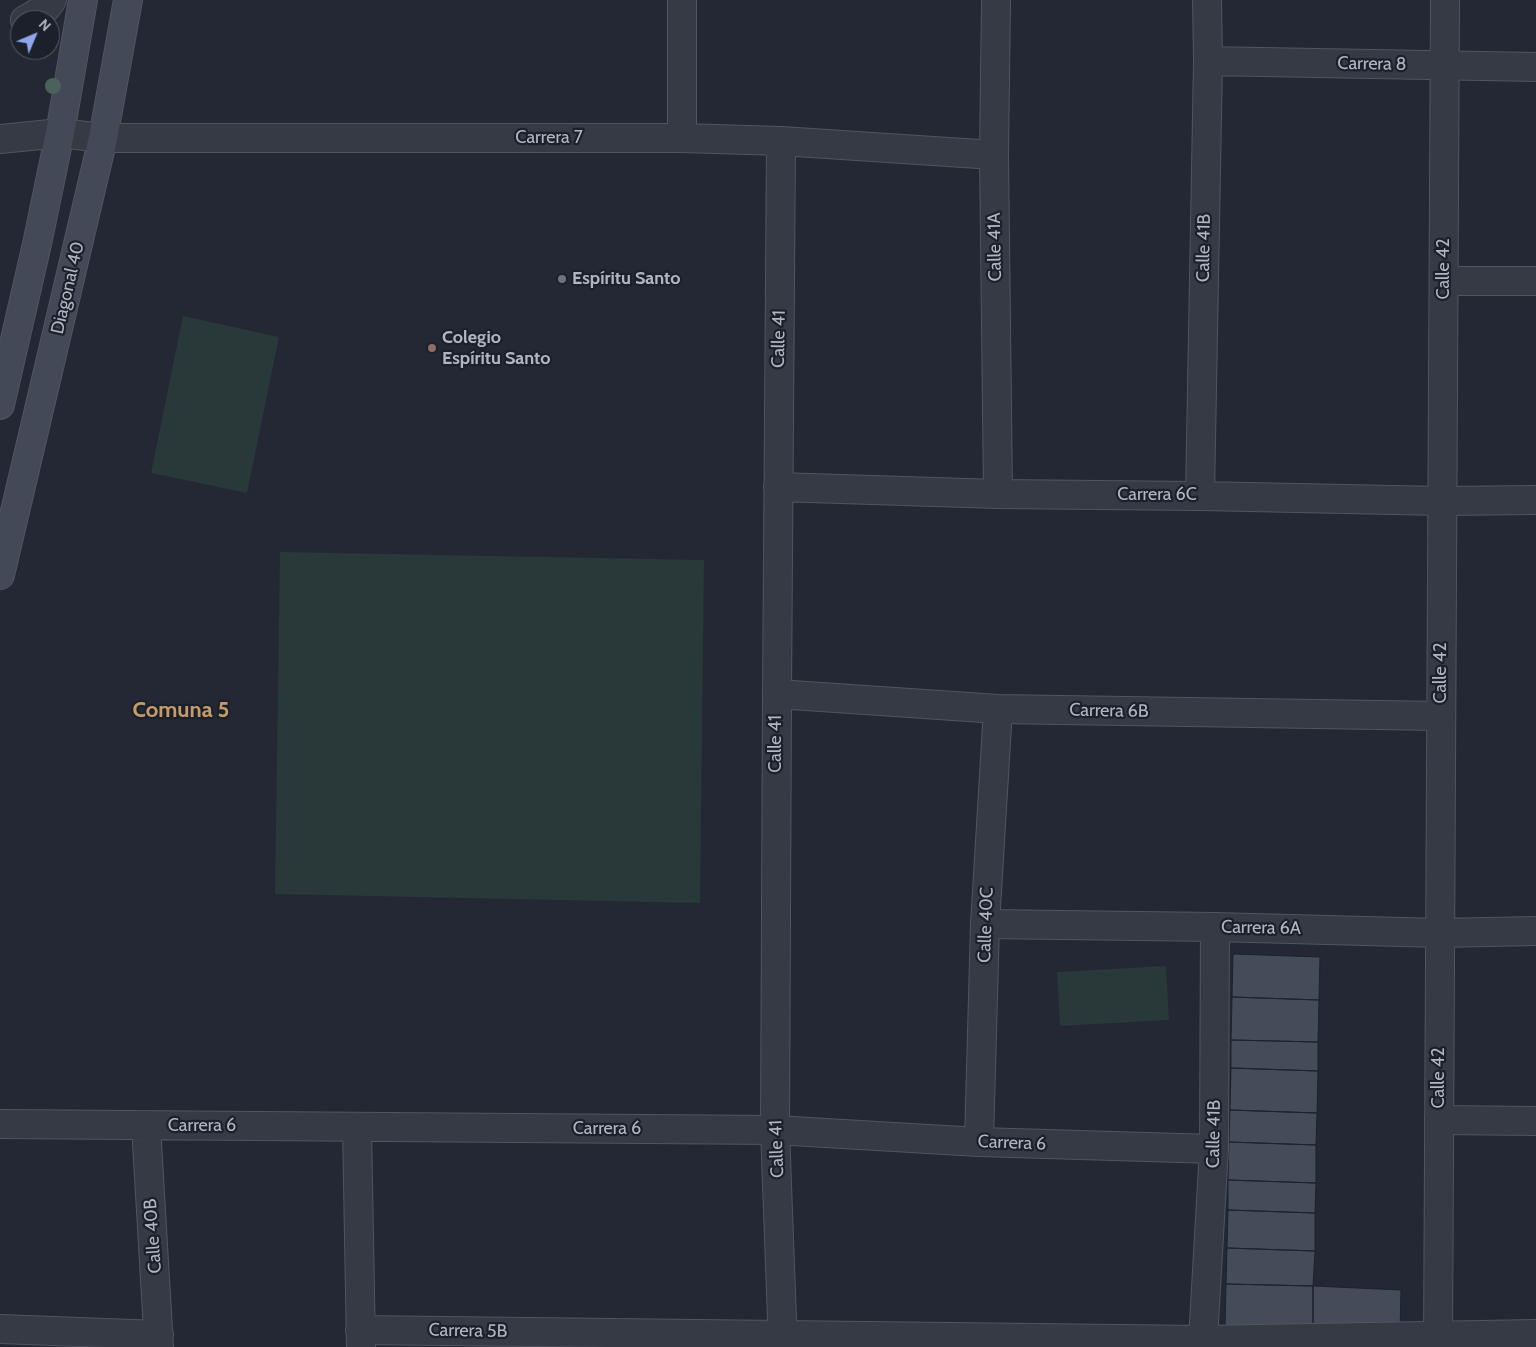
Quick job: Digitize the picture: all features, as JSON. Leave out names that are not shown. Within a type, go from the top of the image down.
[{"type":"main road","points":[[0,405],[8,343],[37,244],[60,133],[83,0]]},
{"type":"main road","name":"Diagonal 40","points":[[0,575],[103,138],[128,0]]},
{"type":"street","points":[[43,10],[52,0]]},
{"type":"street","points":[[682,0],[682,138]]},
{"type":"street","name":"Calle 41A","points":[[996,0],[994,155],[998,494]]},
{"type":"street","name":"Calle 41B","points":[[1200,496],[1208,61],[1207,0]]},
{"type":"street","name":"Calle 42","points":[[1438,1341],[1445,0]]},
{"type":"street","name":"Carrera 8","points":[[1208,61],[1536,67]]},
{"type":"street","name":"Carrera 7","points":[[0,140],[60,133],[103,138],[682,138],[781,141],[994,155]]},
{"type":"street","name":"Calle 41","points":[[781,141],[776,694],[775,1130],[783,1341]]},
{"type":"street","points":[[1444,281],[1536,281]]},
{"type":"street","name":"Carrera 6C","points":[[778,487],[998,494],[1442,501],[1536,500]]},
{"type":"street","name":"Carrera 6B","points":[[776,694],[998,709],[1441,716]]},
{"type":"street","name":"Calle 40C","points":[[979,1142],[985,924],[998,709]]},
{"type":"street","name":"Carrera 6A","points":[[985,924],[1215,927],[1440,933],[1536,931]]},
{"type":"street","name":"Calle 41B","points":[[1203,1340],[1214,1149],[1215,927]]},
{"type":"street","points":[[1439,1120],[1536,1121]]},
{"type":"street","name":"Carrera 6","points":[[0,1124],[775,1130],[979,1142],[1214,1149]]},
{"type":"street","name":"Calle 40B","points":[[146,1126],[159,1341]]},
{"type":"street","points":[[357,1127],[360,1338]]},
{"type":"street","points":[[0,1329],[159,1341]]},
{"type":"street","name":"Carrera 5B","points":[[360,1338],[783,1341],[1438,1341],[1536,1334]]},
{"type":"shaded area","points":[[183,316],[279,337],[247,493],[151,473]]},
{"type":"shaded area","points":[[280,552],[704,560],[700,903],[275,894]]},
{"type":"shaded area","points":[[1166,966],[1169,1020],[1060,1026],[1057,972]]},
{"type":"building","points":[[1233,954],[1320,957],[1319,1000],[1232,997]]},
{"type":"building","points":[[1232,997],[1319,1000],[1318,1042],[1231,1040]]},
{"type":"building","points":[[1231,1040],[1318,1042],[1318,1071],[1231,1068]]},
{"type":"building","points":[[1231,1068],[1318,1071],[1317,1113],[1230,1110]]},
{"type":"building","points":[[1230,1110],[1317,1113],[1316,1145],[1229,1142]]},
{"type":"building","points":[[1229,1142],[1316,1145],[1316,1183],[1228,1180]]},
{"type":"building","points":[[1228,1180],[1316,1183],[1315,1213],[1228,1210]]},
{"type":"building","points":[[1228,1210],[1315,1213],[1315,1251],[1227,1248]]},
{"type":"building","points":[[1227,1248],[1315,1251],[1313,1286],[1226,1284]]},
{"type":"building","points":[[1226,1284],[1313,1286],[1313,1329],[1225,1327]]},
{"type":"building","points":[[1313,1286],[1401,1290],[1400,1332],[1313,1329]]},
{"type":"place","name":"Espíritu Santo","points":[[562,279]]},
{"type":"place","name":"Colegio Espíritu Santo","points":[[432,348]]},
{"type":"district","name":"Comuna 5","points":[[181,711]]}]
